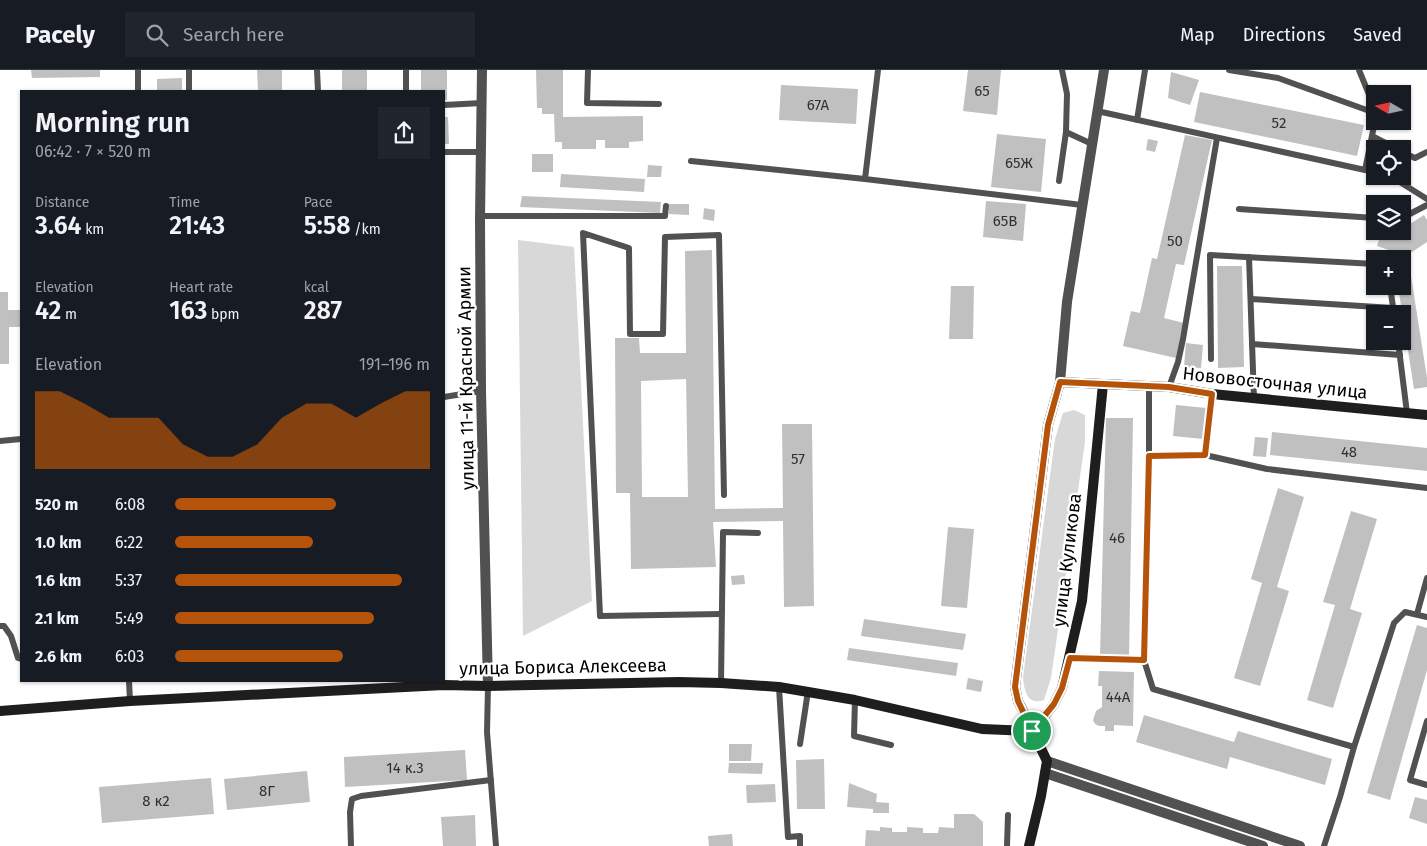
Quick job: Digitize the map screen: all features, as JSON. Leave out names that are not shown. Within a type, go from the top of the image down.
[{"type":"main road","name":"Нововосточная улица","points":[[1060,382],[1169,387],[1212,394],[1427,415]]},
{"type":"main road","name":"улица Куликова","points":[[1047,761],[1018,701],[1015,687],[1048,425],[1060,382]]},
{"type":"main road","name":"улица Куликова","points":[[1032,731],[1054,704],[1062,688],[1082,601],[1103,384]]},
{"type":"main road","name":"улица Бориса Алексеева","points":[[0,711],[406,684],[488,686],[721,683],[808,691],[982,729],[1032,731]]},
{"type":"main road","points":[[1030,846],[1047,761]]},
{"type":"street","name":"улица 11-й Красной Армии","points":[[482,70],[480,216],[481,391],[488,686]]},
{"type":"street","points":[[1060,382],[1067,302],[1104,70]]},
{"type":"street","points":[[1047,761],[1300,846]]},
{"type":"street","points":[[1045,773],[1263,846]]},
{"type":"street","points":[[1169,814],[1172,803]]},
{"type":"lane","points":[[138,70],[138,90]]},
{"type":"lane","points":[[189,70],[189,90]]},
{"type":"lane","points":[[317,70],[318,90]]},
{"type":"lane","points":[[406,70],[406,90]]},
{"type":"lane","points":[[588,70],[587,103],[659,104]]},
{"type":"lane","points":[[864,179],[878,70]]},
{"type":"lane","points":[[1059,181],[1066,132],[1067,94],[1062,70]]},
{"type":"lane","points":[[1137,120],[1145,70]]},
{"type":"lane","points":[[1229,70],[1278,78],[1366,110]]},
{"type":"lane","points":[[1359,70],[1366,87]]},
{"type":"lane","points":[[445,105],[482,103]]},
{"type":"lane","points":[[1097,111],[1365,170],[1373,130]]},
{"type":"lane","points":[[1066,132],[1092,144]]},
{"type":"lane","points":[[1372,136],[1380,140]]},
{"type":"lane","points":[[1169,387],[1178,362],[1217,138]]},
{"type":"lane","points":[[445,152],[481,152]]},
{"type":"lane","points":[[1411,156],[1415,158],[1427,152]]},
{"type":"lane","points":[[691,161],[1082,205]]},
{"type":"lane","points":[[1405,185],[1427,199]]},
{"type":"lane","points":[[1411,213],[1427,205]]},
{"type":"lane","points":[[480,216],[665,216],[666,206]]},
{"type":"lane","points":[[1239,210],[1366,217]]},
{"type":"lane","points":[[721,614],[600,616],[584,233],[629,248],[630,334],[663,334],[665,237],[719,235],[724,495]]},
{"type":"lane","points":[[1211,359],[1210,255],[1366,264]]},
{"type":"lane","points":[[1249,257],[1254,398]]},
{"type":"lane","points":[[1251,299],[1366,309]]},
{"type":"lane","points":[[1252,344],[1400,355]]},
{"type":"lane","points":[[1399,350],[1407,413]]},
{"type":"lane","points":[[1149,386],[1144,660],[1152,689],[1354,746]]},
{"type":"lane","points":[[445,397],[481,391]]},
{"type":"lane","points":[[1205,455],[1212,394]]},
{"type":"lane","points":[[0,441],[20,439]]},
{"type":"lane","points":[[1149,456],[1205,455],[1267,469],[1427,488]]},
{"type":"lane","points":[[721,683],[723,532],[758,533]]},
{"type":"lane","points":[[1417,614],[1427,578]]},
{"type":"lane","points":[[1324,846],[1394,623],[1406,612],[1427,617]]},
{"type":"lane","points":[[0,626],[4,626],[11,636],[18,658],[20,659]]},
{"type":"lane","points":[[1070,658],[1144,660]]},
{"type":"lane","points":[[129,682],[130,701]]},
{"type":"lane","points":[[488,686],[487,732],[496,846]]},
{"type":"lane","points":[[779,688],[788,836],[800,836],[800,846]]},
{"type":"lane","points":[[800,744],[808,691]]},
{"type":"lane","points":[[855,700],[854,736],[891,745]]},
{"type":"lane","points":[[1427,722],[1410,780],[1427,785]]},
{"type":"lane","points":[[351,846],[350,812],[352,799],[361,796],[491,780]]},
{"type":"lane","points":[[1006,846],[1008,815]]},
{"type":"shaded area","points":[[518,240],[574,247],[592,601],[523,636]]},
{"type":"shaded area","points":[[1074,410],[1085,415],[1085,442],[1051,678],[1044,700],[1034,701],[1030,699],[1026,692],[1023,677],[1055,439],[1063,413]]},
{"type":"building","points":[[31,70],[100,70],[100,77],[32,78]]},
{"type":"building","points":[[257,70],[282,70],[282,90],[258,90]]},
{"type":"building","points":[[342,70],[367,70],[367,90],[342,90]]},
{"type":"building","points":[[421,70],[447,70],[447,100],[445,100],[445,90],[421,90]]},
{"type":"building","points":[[536,70],[563,70],[563,117],[643,116],[643,141],[629,142],[629,148],[605,148],[605,140],[596,140],[596,149],[562,149],[562,142],[555,142],[554,114],[542,114],[542,108],[537,108]]},
{"type":"building","points":[[968,70],[1001,70],[997,115],[963,111]]},
{"type":"building","points":[[1171,72],[1199,80],[1190,105],[1168,98]]},
{"type":"building","points":[[182,78],[182,90],[157,90],[157,79]]},
{"type":"building","points":[[781,85],[858,89],[856,124],[779,120]]},
{"type":"building","points":[[1200,92],[1364,125],[1357,156],[1194,122]]},
{"type":"building","points":[[445,117],[448,117],[449,144],[445,144]]},
{"type":"building","points":[[997,134],[1046,139],[1041,192],[991,187]]},
{"type":"building","points":[[1185,135],[1212,140],[1184,265],[1176,264],[1164,318],[1184,323],[1176,358],[1123,346],[1131,311],[1140,313],[1152,258],[1157,259]]},
{"type":"building","points":[[1148,139],[1158,141],[1155,152],[1146,150]]},
{"type":"building","points":[[532,154],[553,154],[553,172],[532,172]]},
{"type":"building","points":[[648,165],[662,166],[661,177],[647,177]]},
{"type":"building","points":[[561,174],[645,179],[644,192],[560,187]]},
{"type":"building","points":[[522,196],[661,202],[660,213],[520,207]]},
{"type":"building","points":[[986,201],[1026,204],[1023,241],[983,237]]},
{"type":"building","points":[[669,204],[689,204],[689,215],[669,214]]},
{"type":"building","points":[[704,208],[715,210],[714,221],[703,219]]},
{"type":"building","points":[[1424,215],[1427,220],[1427,242],[1411,253],[1411,250],[1389,250],[1377,246],[1379,240],[1411,240],[1411,223]]},
{"type":"building","points":[[712,250],[715,509],[783,508],[782,424],[812,424],[814,606],[784,607],[783,521],[713,522],[716,567],[631,569],[630,493],[616,493],[615,338],[639,338],[640,353],[686,353],[685,251]],"holes":[[[686,374],[688,497],[642,497],[641,381],[686,379]]]},
{"type":"building","points":[[1217,266],[1242,266],[1244,367],[1218,368]]},
{"type":"building","points":[[1411,276],[1427,387],[1414,389],[1408,350],[1411,350],[1411,305],[1401,305],[1399,295],[1411,295]]},
{"type":"building","points":[[951,286],[974,286],[973,339],[949,339]]},
{"type":"building","points":[[0,292],[8,292],[8,310],[20,310],[20,327],[9,327],[9,364],[0,364]]},
{"type":"building","points":[[1186,343],[1203,345],[1201,368],[1184,367]]},
{"type":"building","points":[[1176,405],[1206,408],[1203,439],[1173,436]]},
{"type":"building","points":[[1106,418],[1133,418],[1129,658],[1100,657]]},
{"type":"building","points":[[1272,432],[1427,448],[1427,471],[1270,455]]},
{"type":"building","points":[[1255,437],[1268,438],[1266,457],[1253,456]]},
{"type":"building","points":[[1278,488],[1304,497],[1277,587],[1289,591],[1260,686],[1234,678],[1262,583],[1251,579]]},
{"type":"building","points":[[1351,511],[1377,519],[1350,609],[1362,613],[1333,708],[1307,700],[1335,605],[1323,602]]},
{"type":"building","points":[[948,527],[974,529],[967,608],[941,606]]},
{"type":"building","points":[[744,575],[745,584],[732,585],[731,576]]},
{"type":"building","points":[[864,619],[966,634],[963,650],[861,636]]},
{"type":"building","points":[[1417,625],[1427,628],[1427,670],[1390,800],[1367,793]]},
{"type":"building","points":[[849,648],[958,663],[956,676],[847,660]]},
{"type":"building","points":[[1099,671],[1134,672],[1133,726],[1114,725],[1114,731],[1105,731],[1105,726],[1095,724],[1093,720],[1096,711],[1102,707],[1102,686],[1098,686]]},
{"type":"building","points":[[968,678],[983,681],[981,692],[966,689]]},
{"type":"building","points":[[1144,715],[1234,742],[1238,731],[1332,759],[1325,785],[1230,757],[1227,769],[1136,742]]},
{"type":"building","points":[[729,744],[752,744],[751,761],[729,761]]},
{"type":"building","points":[[465,750],[467,780],[345,787],[344,757]]},
{"type":"building","points":[[824,759],[825,809],[797,809],[796,760]]},
{"type":"building","points":[[729,763],[763,763],[762,774],[728,773]]},
{"type":"building","points":[[307,771],[310,802],[227,810],[224,779]]},
{"type":"building","points":[[211,778],[214,814],[102,823],[99,787]]},
{"type":"building","points":[[849,783],[877,794],[876,802],[889,803],[889,813],[873,813],[873,809],[847,807]]},
{"type":"building","points":[[775,784],[776,802],[747,803],[746,785]]},
{"type":"building","points":[[1415,797],[1427,800],[1427,824],[1409,818]]},
{"type":"building","points":[[954,814],[974,814],[983,822],[983,846],[865,846],[866,830],[880,831],[880,827],[892,828],[892,832],[907,832],[907,827],[923,828],[923,833],[938,833],[939,827],[954,828]]},
{"type":"building","points":[[475,815],[476,846],[443,846],[441,817]]},
{"type":"building","points":[[732,834],[733,846],[709,846],[708,836]]},
{"type":"route","points":[[1060,382],[1169,387],[1212,394],[1205,455],[1149,456],[1144,660],[1070,658],[1062,688],[1054,704],[1032,731],[1018,701],[1015,687],[1048,425],[1060,382]]}]
